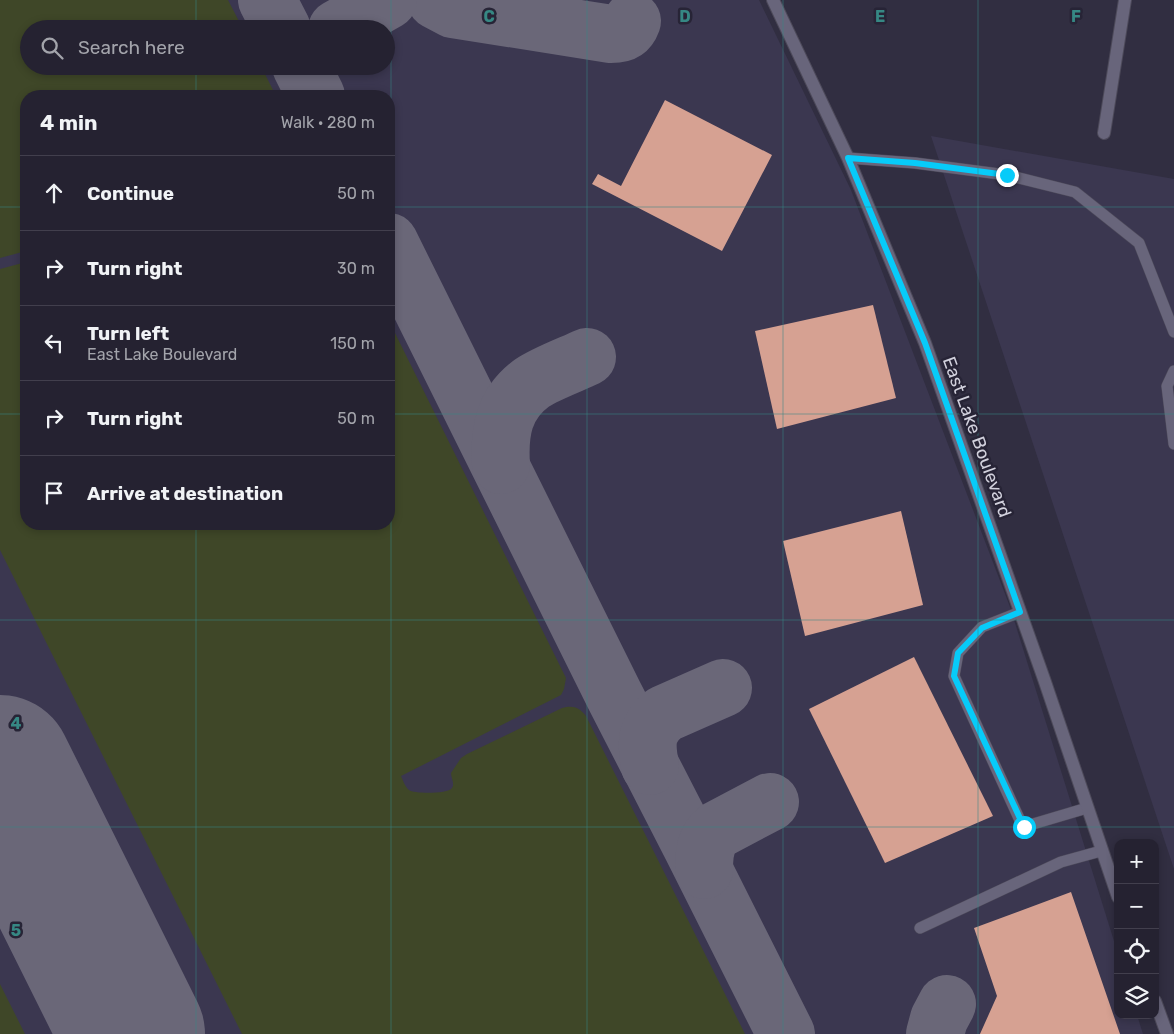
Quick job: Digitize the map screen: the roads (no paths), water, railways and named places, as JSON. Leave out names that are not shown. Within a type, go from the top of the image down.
[{"type":"street","name":"East Lake Boulevard","points":[[773,0],[848,158],[925,343],[1114,886]]},
{"type":"street","points":[[1104,134],[1125,0]]},
{"type":"street","points":[[1159,1012],[1167,1034]]},
{"type":"lane","points":[[848,158],[915,163],[1007,175],[1075,192],[1140,243],[1174,332]]},
{"type":"lane","points":[[1174,371],[1167,386],[1174,444]]},
{"type":"lane","points":[[1020,612],[982,628],[958,653],[954,676],[1024,827],[1087,808]]},
{"type":"lane","points":[[920,928],[1061,862],[1101,851]]}]
